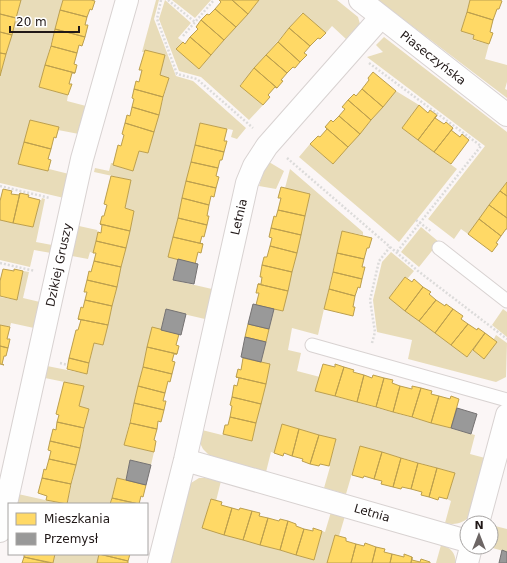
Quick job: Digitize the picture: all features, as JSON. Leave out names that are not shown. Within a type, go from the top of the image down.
[{"type":"street","name":"Dzikiej Gruszy","points":[[0,531],[82,159],[127,0]]},
{"type":"street","name":"Piaseczyńska","points":[[360,0],[507,115]]},
{"type":"street","name":"Letnia","points":[[159,563],[185,460],[247,183],[254,166],[270,143],[380,17]]},
{"type":"street","points":[[480,515],[507,415]]},
{"type":"street","name":"Letnia","points":[[185,460],[459,538]]},
{"type":"lane","points":[[439,248],[507,301]]},
{"type":"lane","points":[[312,345],[507,400]]},
{"type":"path","points":[[161,0],[156,19],[177,74],[197,79],[396,253],[507,339]]},
{"type":"path","points":[[168,0],[195,22]]},
{"type":"path","points":[[183,36],[214,0]]},
{"type":"path","points":[[366,61],[481,146],[396,253]]},
{"type":"path","points":[[0,186],[72,203]]},
{"type":"path","points":[[367,360],[375,332],[370,300],[379,261],[390,247]]},
{"type":"path","points":[[0,263],[56,276]]},
{"type":"shaded area","points":[[21,0],[63,0],[39,87],[68,95],[67,101],[86,106],[79,134],[58,130],[59,127],[30,120],[19,162],[48,171],[49,169],[69,174],[64,198],[0,183],[0,76]]},
{"type":"shaded area","points":[[156,0],[159,0],[154,19],[176,76],[193,81],[246,128],[237,139],[231,137],[233,130],[200,123],[169,257],[178,259],[173,280],[212,289],[205,319],[166,310],[161,330],[152,328],[124,445],[154,452],[151,465],[130,460],[126,480],[117,478],[110,503],[67,503],[89,409],[79,406],[84,386],[45,378],[47,366],[87,374],[94,343],[103,345],[134,211],[125,208],[131,180],[94,172],[95,168],[109,171],[111,163],[133,171],[139,151],[148,153],[169,78],[160,75],[165,55],[145,50],[142,52]]},
{"type":"shaded area","points":[[165,0],[191,23],[178,38],[183,42],[177,49],[199,69],[259,0],[337,0],[358,17],[360,24],[354,33],[352,32],[346,39],[332,26],[326,33],[302,13],[240,85],[263,105],[249,120],[201,77],[179,71],[159,19]]},
{"type":"shaded area","points":[[172,0],[211,0],[195,18]]},
{"type":"shaded area","points":[[378,0],[470,0],[461,31],[474,35],[473,40],[489,44],[485,59],[507,65],[507,82],[505,89],[507,90],[507,98]]},
{"type":"shaded area","points":[[384,37],[507,132],[507,182],[468,234],[461,229],[454,239],[428,219],[485,146],[367,57],[383,52],[376,45]]},
{"type":"shaded area","points":[[396,91],[419,105],[402,128],[457,169],[399,242],[299,157],[310,144],[333,164]]},
{"type":"shaded area","points":[[269,162],[284,171],[276,189],[259,186],[263,173]]},
{"type":"shaded area","points":[[290,169],[363,232],[363,235],[342,231],[318,335],[292,328],[288,350],[301,353],[297,371],[320,377],[316,391],[475,435],[470,454],[485,458],[470,515],[459,515],[459,523],[445,523],[451,501],[447,499],[455,473],[360,446],[346,494],[324,488],[336,440],[282,424],[274,453],[271,452],[266,472],[209,455],[203,449],[200,443],[202,430],[252,440],[270,365],[261,362],[274,309],[283,311],[310,194],[285,188]]},
{"type":"shaded area","points":[[42,198],[45,199],[36,242],[52,245],[51,253],[34,250],[30,267],[0,260],[0,220],[33,227],[40,200],[41,201]]},
{"type":"shaded area","points":[[79,226],[97,230],[98,232],[93,253],[90,252],[88,259],[72,256]]},
{"type":"shaded area","points":[[421,227],[439,242],[419,267],[401,252]]},
{"type":"shaded area","points":[[391,252],[414,271],[408,278],[405,277],[389,298],[467,357],[473,350],[484,358],[496,335],[507,343],[506,377],[496,382],[408,359],[412,340],[377,332],[373,300],[382,262]]},
{"type":"shaded area","points":[[23,271],[29,272],[23,298],[40,302],[34,328],[11,323],[10,327],[0,325],[0,297],[17,300]]},
{"type":"shaded area","points":[[503,309],[507,312],[507,337],[492,325]]},
{"type":"shaded area","points":[[199,478],[221,481],[216,501],[210,500],[203,528],[314,560],[322,531],[325,532],[331,512],[345,516],[339,536],[335,535],[327,563],[170,563],[188,486]]},
{"type":"shaded area","points":[[18,494],[58,503],[16,503]]},
{"type":"shaded area","points":[[499,527],[507,529],[507,552],[499,550]]},
{"type":"shaded area","points":[[441,545],[452,551],[455,556],[456,563],[436,563]]},
{"type":"shaded area","points":[[55,555],[99,555],[97,563],[53,563]]},
{"type":"building: Mieszkania","points":[[0,0],[21,0],[16,18],[0,14]]},
{"type":"building: Mieszkania","points":[[63,0],[95,1],[92,10],[90,9],[87,17],[60,10]]},
{"type":"building: Mieszkania","points":[[219,0],[232,0],[248,14],[236,27],[215,9],[221,2]]},
{"type":"building: Mieszkania","points":[[232,0],[259,0],[248,14]]},
{"type":"building: Mieszkania","points":[[470,0],[502,1],[493,20],[467,12]]},
{"type":"building: Mieszkania","points":[[215,9],[236,27],[224,40],[201,20]]},
{"type":"building: Mieszkania","points":[[60,10],[87,17],[85,25],[88,25],[85,37],[55,29]]},
{"type":"building: Mieszkania","points":[[467,12],[493,20],[490,32],[493,33],[489,44],[473,39],[474,35],[461,31]]},
{"type":"building: Mieszkania","points":[[303,13],[326,33],[310,46],[289,28]]},
{"type":"building: Mieszkania","points":[[0,14],[16,18],[12,35],[0,32]]},
{"type":"building: Mieszkania","points":[[201,20],[224,40],[211,55],[190,37],[198,29],[196,27]]},
{"type":"building: Mieszkania","points":[[289,28],[310,46],[304,53],[307,55],[300,62],[278,42]]},
{"type":"building: Mieszkania","points":[[55,29],[85,37],[82,46],[79,45],[77,53],[51,46]]},
{"type":"building: Mieszkania","points":[[0,32],[12,35],[6,54],[0,53]]},
{"type":"building: Mieszkania","points":[[190,37],[211,55],[199,69],[176,49],[183,42],[185,44]]},
{"type":"building: Mieszkania","points":[[278,42],[300,62],[295,68],[293,67],[287,73],[266,55]]},
{"type":"building: Mieszkania","points":[[51,46],[77,53],[74,64],[77,65],[75,73],[45,65]]},
{"type":"building: Mieszkania","points":[[145,50],[165,55],[160,75],[169,78],[163,97],[134,89],[136,81],[139,82],[142,70],[139,70]]},
{"type":"building: Mieszkania","points":[[0,53],[6,54],[0,76]]},
{"type":"building: Mieszkania","points":[[266,55],[287,73],[277,88],[254,68]]},
{"type":"building: Mieszkania","points":[[45,65],[75,73],[72,73],[69,84],[72,84],[68,95],[39,87]]},
{"type":"building: Mieszkania","points":[[254,68],[277,88],[275,87],[268,95],[270,97],[263,105],[240,86]]},
{"type":"building: Mieszkania","points":[[373,72],[396,91],[383,107],[362,89]]},
{"type":"building: Mieszkania","points":[[134,89],[163,97],[159,115],[132,107]]},
{"type":"building: Mieszkania","points":[[362,89],[383,107],[371,120],[348,100],[354,94],[356,96]]},
{"type":"building: Mieszkania","points":[[348,100],[371,120],[360,134],[339,116],[345,109],[342,107]]},
{"type":"building: Mieszkania","points":[[419,105],[428,113],[430,110],[437,115],[418,140],[402,128]]},
{"type":"building: Mieszkania","points":[[132,107],[159,115],[154,132],[125,123],[127,115],[130,116]]},
{"type":"building: Mieszkania","points":[[437,115],[435,118],[444,124],[446,122],[453,128],[434,152],[418,140]]},
{"type":"building: Mieszkania","points":[[339,116],[360,134],[348,147],[325,127],[331,120],[333,122]]},
{"type":"building: Mieszkania","points":[[30,120],[59,127],[56,138],[54,137],[51,149],[24,142]]},
{"type":"building: Mieszkania","points":[[125,123],[154,132],[148,153],[139,151],[133,171],[113,165],[118,145],[121,146]]},
{"type":"building: Mieszkania","points":[[200,123],[227,129],[224,141],[227,141],[224,152],[195,145]]},
{"type":"building: Mieszkania","points":[[325,127],[348,147],[333,164],[310,144],[318,136],[320,137],[327,129]]},
{"type":"building: Mieszkania","points":[[451,130],[460,137],[462,134],[469,140],[451,164],[434,152]]},
{"type":"building: Mieszkania","points":[[24,142],[51,149],[48,159],[51,160],[48,171],[18,164]]},
{"type":"building: Mieszkania","points":[[195,145],[224,152],[218,168],[191,162]]},
{"type":"building: Mieszkania","points":[[191,162],[218,168],[216,176],[219,177],[216,188],[186,181]]},
{"type":"building: Mieszkania","points":[[111,176],[131,180],[125,208],[134,211],[130,231],[100,224],[107,205],[104,204]]},
{"type":"building: Mieszkania","points":[[186,181],[216,188],[214,197],[211,196],[209,205],[182,198]]},
{"type":"building: Mieszkania","points":[[507,182],[507,196],[500,191]]},
{"type":"building: Mieszkania","points":[[281,187],[310,194],[305,216],[278,210],[281,198],[278,198]]},
{"type":"building: Mieszkania","points":[[3,189],[12,191],[11,194],[19,195],[20,193],[13,223],[0,220],[0,201]]},
{"type":"building: Mieszkania","points":[[500,191],[507,196],[507,218],[489,205]]},
{"type":"building: Mieszkania","points":[[20,193],[40,200],[33,227],[13,223]]},
{"type":"building: Mieszkania","points":[[182,198],[209,205],[207,225],[178,218]]},
{"type":"building: Mieszkania","points":[[489,205],[507,218],[507,229],[501,236],[479,219]]},
{"type":"building: Mieszkania","points":[[278,210],[305,216],[301,235],[271,228],[274,216],[276,217]]},
{"type":"building: Mieszkania","points":[[178,218],[207,225],[204,237],[202,236],[200,243],[203,244],[173,237]]},
{"type":"building: Mieszkania","points":[[479,219],[501,236],[496,243],[498,244],[492,252],[468,234]]},
{"type":"building: Mieszkania","points":[[100,224],[130,231],[126,248],[96,241],[98,232],[101,233],[102,225]]},
{"type":"building: Mieszkania","points":[[271,228],[301,235],[297,253],[270,246],[272,238],[269,237]]},
{"type":"building: Mieszkania","points":[[342,231],[372,238],[364,259],[337,253]]},
{"type":"building: Mieszkania","points":[[173,237],[203,244],[201,253],[198,252],[195,264],[168,257]]},
{"type":"building: Mieszkania","points":[[96,241],[126,248],[121,267],[94,261],[96,253],[93,253]]},
{"type":"building: Mieszkania","points":[[270,246],[297,253],[292,272],[262,265],[264,257],[267,257]]},
{"type":"building: Mieszkania","points":[[337,253],[364,259],[362,267],[365,267],[362,279],[333,272]]},
{"type":"building: Mieszkania","points":[[94,261],[121,267],[117,287],[87,280],[89,271],[91,272]]},
{"type":"building: Mieszkania","points":[[262,265],[292,272],[288,291],[258,284],[261,284],[262,277],[260,277]]},
{"type":"building: Mieszkania","points":[[3,269],[23,271],[17,300],[0,296],[0,281]]},
{"type":"building: Mieszkania","points":[[333,272],[362,279],[360,288],[358,287],[355,296],[329,289]]},
{"type":"building: Mieszkania","points":[[405,277],[412,282],[414,279],[423,287],[405,311],[389,298]]},
{"type":"building: Mieszkania","points":[[87,280],[117,287],[112,306],[85,300],[87,292],[84,292]]},
{"type":"building: Mieszkania","points":[[258,284],[288,291],[283,311],[256,305],[259,293],[256,293]]},
{"type":"building: Mieszkania","points":[[423,287],[431,292],[429,294],[436,300],[419,321],[405,311]]},
{"type":"building: Mieszkania","points":[[329,289],[355,296],[353,316],[324,309]]},
{"type":"building: Mieszkania","points":[[85,300],[112,306],[108,325],[78,319],[81,307],[83,308]]},
{"type":"building: Mieszkania","points":[[436,300],[453,309],[435,333],[419,321]]},
{"type":"building: Mieszkania","points":[[453,309],[463,316],[461,319],[468,324],[451,345],[435,333]]},
{"type":"building: Mieszkania","points":[[78,319],[108,325],[103,345],[94,343],[89,363],[69,358],[76,330],[78,330],[81,320]]},
{"type":"building: Mieszkania","points":[[248,324],[269,329],[266,342],[245,337]]},
{"type":"building: Mieszkania","points":[[468,324],[485,333],[467,357],[451,345]]},
{"type":"building: Mieszkania","points":[[0,325],[10,327],[7,339],[10,339],[8,348],[0,346]]},
{"type":"building: Mieszkania","points":[[152,327],[179,334],[176,345],[179,346],[177,354],[147,347]]},
{"type":"building: Mieszkania","points":[[485,333],[497,342],[484,359],[473,350]]},
{"type":"building: Mieszkania","points":[[0,346],[8,348],[2,364],[4,365],[0,364]]},
{"type":"building: Mieszkania","points":[[147,347],[177,354],[174,354],[172,361],[175,362],[172,374],[143,367]]},
{"type":"building: Mieszkania","points":[[69,358],[89,363],[87,374],[67,369]]},
{"type":"building: Mieszkania","points":[[243,358],[270,364],[266,384],[236,377],[238,369],[241,370]]},
{"type":"building: Mieszkania","points":[[323,364],[335,367],[335,364],[344,367],[335,396],[315,391]]},
{"type":"building: Mieszkania","points":[[143,367],[172,374],[170,382],[168,381],[165,393],[138,386]]},
{"type":"building: Mieszkania","points":[[344,367],[354,370],[353,372],[364,375],[357,402],[335,396]]},
{"type":"building: Mieszkania","points":[[364,375],[372,378],[373,375],[384,378],[376,407],[357,402]]},
{"type":"building: Mieszkania","points":[[236,377],[266,384],[261,404],[232,397],[234,385],[237,386],[239,378]]},
{"type":"building: Mieszkania","points":[[384,378],[393,380],[392,383],[400,386],[393,412],[376,407]]},
{"type":"building: Mieszkania","points":[[64,382],[84,386],[79,406],[89,409],[84,428],[57,422],[59,415],[56,414]]},
{"type":"building: Mieszkania","points":[[138,386],[165,393],[163,401],[166,401],[164,410],[134,403]]},
{"type":"building: Mieszkania","points":[[400,386],[412,389],[412,386],[421,388],[412,417],[393,412]]},
{"type":"building: Mieszkania","points":[[421,388],[432,391],[431,394],[439,396],[431,423],[412,417]]},
{"type":"building: Mieszkania","points":[[439,396],[450,399],[451,396],[459,399],[451,428],[431,423]]},
{"type":"building: Mieszkania","points":[[232,397],[261,404],[256,423],[230,417]]},
{"type":"building: Mieszkania","points":[[134,403],[164,410],[161,422],[158,421],[157,429],[130,423]]},
{"type":"building: Mieszkania","points":[[230,417],[256,423],[252,441],[223,434],[225,425],[228,425]]},
{"type":"building: Mieszkania","points":[[57,422],[84,428],[80,448],[50,441],[53,429],[56,430]]},
{"type":"building: Mieszkania","points":[[130,423],[157,429],[154,440],[156,441],[154,452],[124,445]]},
{"type":"building: Mieszkania","points":[[282,424],[299,429],[292,456],[284,453],[283,456],[274,453]]},
{"type":"building: Mieszkania","points":[[299,429],[319,435],[310,464],[302,461],[303,459],[292,456]]},
{"type":"building: Mieszkania","points":[[319,435],[336,439],[329,466],[310,464]]},
{"type":"building: Mieszkania","points":[[50,441],[80,448],[76,465],[49,459],[51,451],[48,450]]},
{"type":"building: Mieszkania","points":[[360,446],[382,452],[374,479],[352,475]]},
{"type":"building: Mieszkania","points":[[382,452],[401,458],[393,487],[381,484],[382,481],[374,479]]},
{"type":"building: Mieszkania","points":[[401,458],[418,463],[411,489],[393,487]]},
{"type":"building: Mieszkania","points":[[49,459],[76,465],[71,484],[42,478],[44,469],[46,470]]},
{"type":"building: Mieszkania","points":[[418,463],[437,468],[429,497],[421,495],[422,492],[411,489]]},
{"type":"building: Mieszkania","points":[[437,468],[455,473],[447,499],[439,497],[438,500],[429,497]]},
{"type":"building: Mieszkania","points":[[42,478],[71,484],[67,503],[46,500],[47,496],[38,493]]},
{"type":"building: Mieszkania","points":[[117,478],[146,485],[143,497],[141,496],[139,503],[112,498]]},
{"type":"building: Mieszkania","points":[[112,498],[134,503],[110,503]]},
{"type":"building: Mieszkania","points":[[211,499],[222,502],[221,505],[232,508],[224,535],[202,528]]},
{"type":"building: Mieszkania","points":[[232,508],[252,511],[243,540],[224,535]]},
{"type":"building: Mieszkania","points":[[252,511],[260,513],[259,516],[268,518],[260,545],[243,540]]},
{"type":"building: Mieszkania","points":[[268,518],[279,521],[280,519],[288,521],[280,550],[260,545]]},
{"type":"building: Mieszkania","points":[[288,521],[304,529],[296,555],[280,550]]},
{"type":"building: Mieszkania","points":[[313,528],[322,531],[314,560],[296,555],[304,529],[313,531]]},
{"type":"building: Mieszkania","points":[[335,535],[346,538],[346,541],[356,544],[351,563],[327,563]]},
{"type":"building: Mieszkania","points":[[365,543],[376,547],[372,563],[351,563],[356,544],[364,546]]},
{"type":"building: Mieszkania","points":[[376,547],[385,549],[384,552],[392,554],[390,563],[372,563]]},
{"type":"building: Mieszkania","points":[[392,554],[404,557],[404,554],[412,557],[411,563],[390,563]]},
{"type":"building: Mieszkania","points":[[24,555],[55,555],[53,563],[24,557]]},
{"type":"building: Mieszkania","points":[[99,555],[128,561],[128,563],[97,563]]},
{"type":"building: Mieszkania","points":[[103,555],[130,555],[128,561]]},
{"type":"building: Mieszkania","points":[[24,557],[50,563],[22,563]]},
{"type":"building: Mieszkania","points":[[412,557],[412,560],[420,562],[421,559],[430,563],[411,563]]},
{"type":"building: Przemysł","points":[[178,259],[198,264],[194,284],[173,280]]},
{"type":"building: Przemysł","points":[[253,304],[274,309],[269,329],[248,324]]},
{"type":"building: Przemysł","points":[[166,309],[186,314],[181,335],[161,330]]},
{"type":"building: Przemysł","points":[[245,337],[266,342],[261,362],[241,357]]},
{"type":"building: Przemysł","points":[[457,408],[477,414],[471,434],[451,428]]},
{"type":"building: Przemysł","points":[[130,460],[151,465],[146,485],[126,480]]},
{"type":"building: Przemysł","points":[[502,550],[507,552],[507,563],[499,563]]}]
